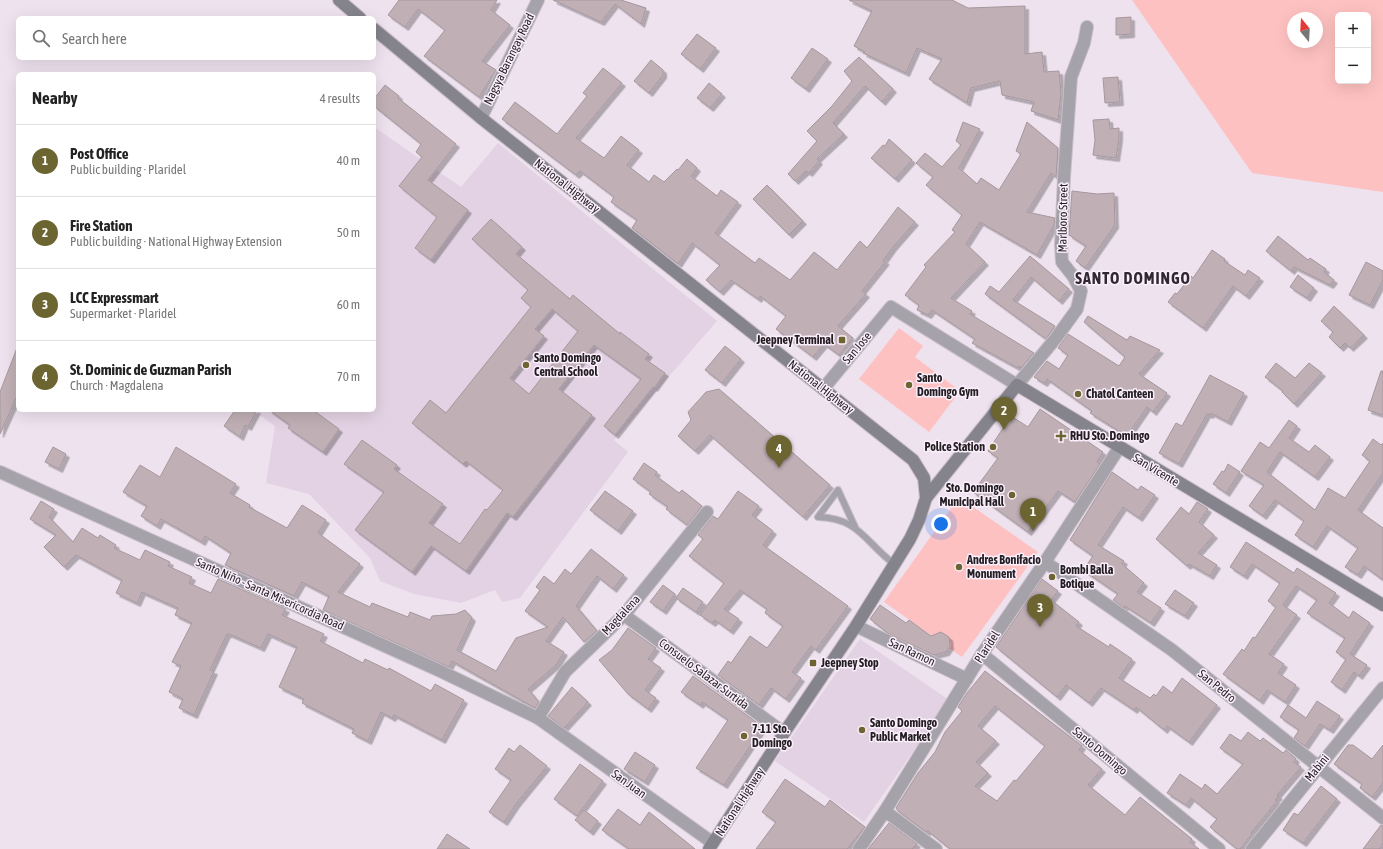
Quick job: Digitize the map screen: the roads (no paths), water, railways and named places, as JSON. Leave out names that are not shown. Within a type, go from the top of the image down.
[{"type":"main road","points":[[339,0],[358,16]]},
{"type":"main road","name":"National Highway","points":[[376,31],[481,118],[913,460],[924,478],[926,498],[919,520],[894,564],[856,626],[784,734],[714,847]]},
{"type":"main road","points":[[926,498],[1017,385]]},
{"type":"main road","name":"San Vicente","points":[[1017,385],[1119,448],[1383,605]]},
{"type":"street","name":"Nagsya Barangay Road","points":[[481,118],[538,0]]},
{"type":"street","name":"Marlboro Street","points":[[1017,385],[1056,338],[1077,309],[1081,291],[1073,276],[1062,262],[1061,245],[1064,177],[1072,77],[1084,43],[1087,27]]},
{"type":"street","name":"San Vicente","points":[[890,307],[1017,385]]},
{"type":"street","name":"San Jose","points":[[823,389],[890,307]]},
{"type":"street","name":"Plaridel","points":[[858,849],[885,811],[982,654],[1045,562],[1119,448]]},
{"type":"street","name":"Santo Niño - Santa Misericordia Road","points":[[0,472],[436,669],[538,718]]},
{"type":"street","name":"Magdalena","points":[[538,718],[565,672],[624,615],[707,512]]},
{"type":"street","name":"San Pedro","points":[[1045,562],[1172,650],[1383,818]]},
{"type":"street","name":"Consuelo Salazar Surtida","points":[[624,615],[784,734]]},
{"type":"street","name":"San Ramon","points":[[856,626],[967,678]]},
{"type":"street","name":"Santo Domingo","points":[[982,654],[1219,849]]},
{"type":"street","name":"Mabini","points":[[1252,849],[1383,688]]},
{"type":"street","name":"San Juan","points":[[538,718],[714,847]]},
{"type":"street","points":[[885,811],[936,849]]},
{"type":"lane","points":[[855,527],[838,490],[818,517],[834,518],[855,527],[894,564]]},
{"type":"place","name":"Jeepney Terminal","points":[[842,340]]},
{"type":"place","name":"Santo Domingo Central School","points":[[526,365]]},
{"type":"place","name":"Santo Domingo Gym","points":[[909,385]]},
{"type":"place","name":"Chatol Canteen","points":[[1078,394]]},
{"type":"place","name":"Fire Station","points":[[1004,430]]},
{"type":"place","name":"RHU Sto. Domingo","points":[[1061,436]]},
{"type":"place","name":"Police Station","points":[[993,447]]},
{"type":"place","name":"St. Dominic de Guzman Parish","points":[[779,468]]},
{"type":"place","name":"Sto. Domingo Municipal Hall","points":[[1012,495]]},
{"type":"place","name":"Post Office","points":[[1033,531]]},
{"type":"place","name":"Andres Bonifacio Monument","points":[[959,567]]},
{"type":"place","name":"Bombi Balla Botique","points":[[1052,577]]},
{"type":"place","name":"LCC Expressmart","points":[[1040,627]]},
{"type":"place","name":"Jeepney Stop","points":[[813,663]]},
{"type":"place","name":"Santo Domingo Public Market","points":[[862,730]]},
{"type":"place","name":"7-11 Sto. Domingo","points":[[744,736]]},
{"type":"district","name":"SANTO DOMINGO","points":[[1133,278]]}]
